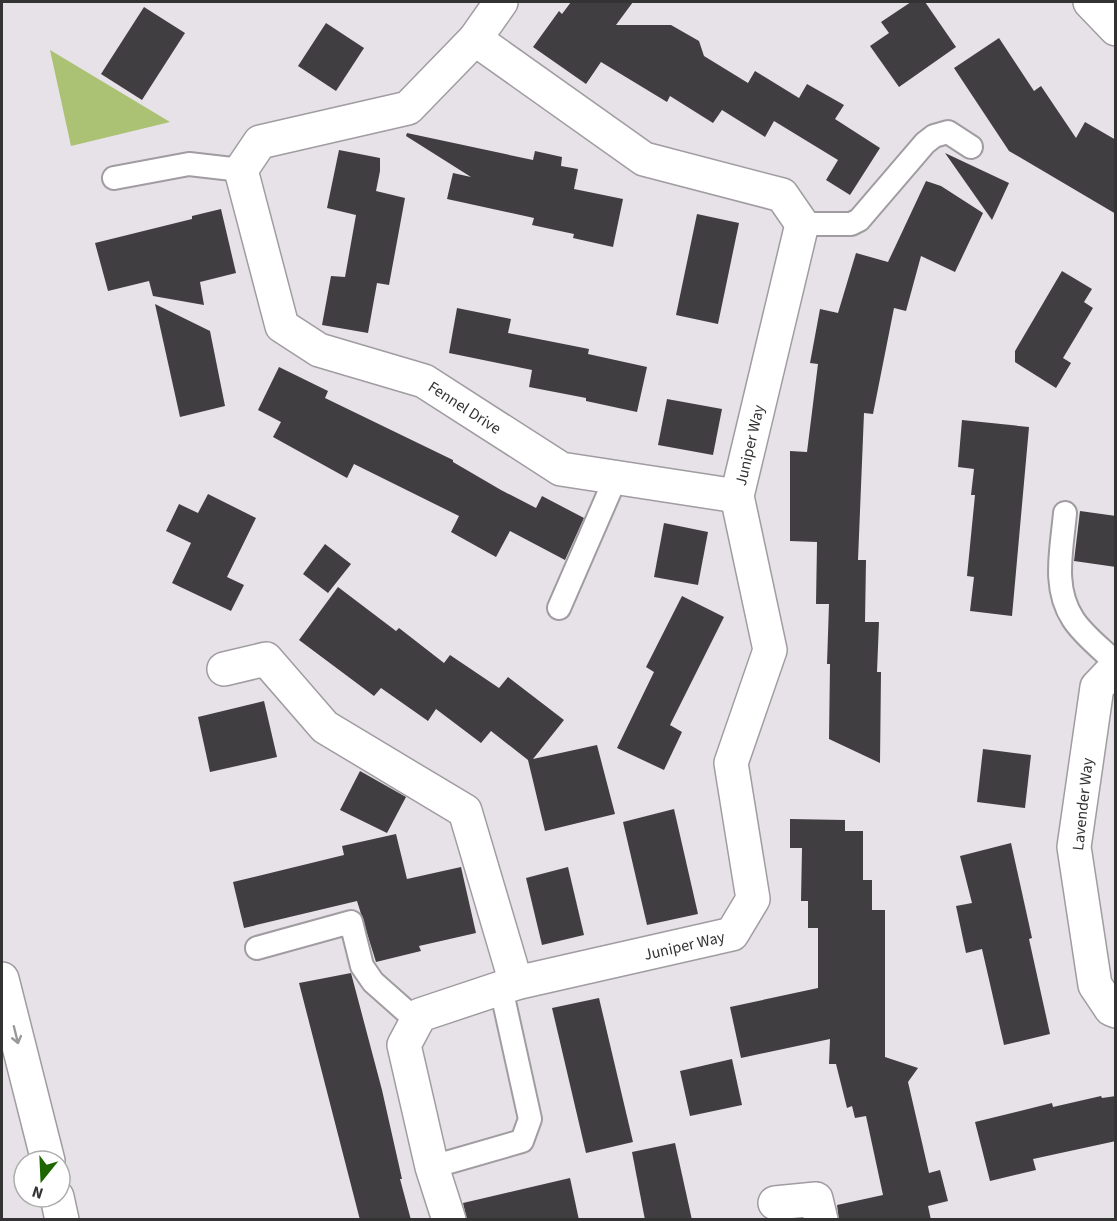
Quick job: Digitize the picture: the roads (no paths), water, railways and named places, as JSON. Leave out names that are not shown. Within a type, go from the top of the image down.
[{"type":"main road","points":[[241,170],[260,142],[408,108],[475,39],[501,2]]},
{"type":"main road","points":[[1090,2],[1116,28]]},
{"type":"main road","points":[[475,39],[644,159],[782,195],[802,224]]},
{"type":"main road","name":"Fennel Drive","points":[[241,170],[282,326],[319,350],[424,381],[561,469],[737,496]]},
{"type":"main road","name":"Juniper Way","points":[[417,1021],[420,1015],[509,986],[732,934],[753,899],[731,763],[770,650],[737,496],[802,224]]},
{"type":"main road","points":[[224,669],[266,659],[325,727],[465,810],[509,986]]},
{"type":"main road","name":"Lavender Way","points":[[1116,665],[1097,687],[1074,847],[1095,985],[1111,1009],[1116,1011]]},
{"type":"main road","points":[[2,979],[45,1149]]},
{"type":"main road","points":[[417,1021],[404,1045],[432,1167],[449,1220]]},
{"type":"main road","points":[[775,1203],[816,1199],[821,1220]]},
{"type":"lane","points":[[802,224],[850,224],[858,220],[925,143],[934,136],[948,132],[971,147]]},
{"type":"lane","points":[[114,178],[189,164],[241,170]]},
{"type":"lane","points":[[559,609],[616,477]]},
{"type":"lane","points":[[1065,513],[1059,572],[1062,599],[1074,621],[1116,665]]},
{"type":"lane","points":[[256,948],[351,922],[362,966],[373,982],[417,1021]]},
{"type":"lane","points":[[432,1167],[522,1141],[530,1119],[509,986]]}]
